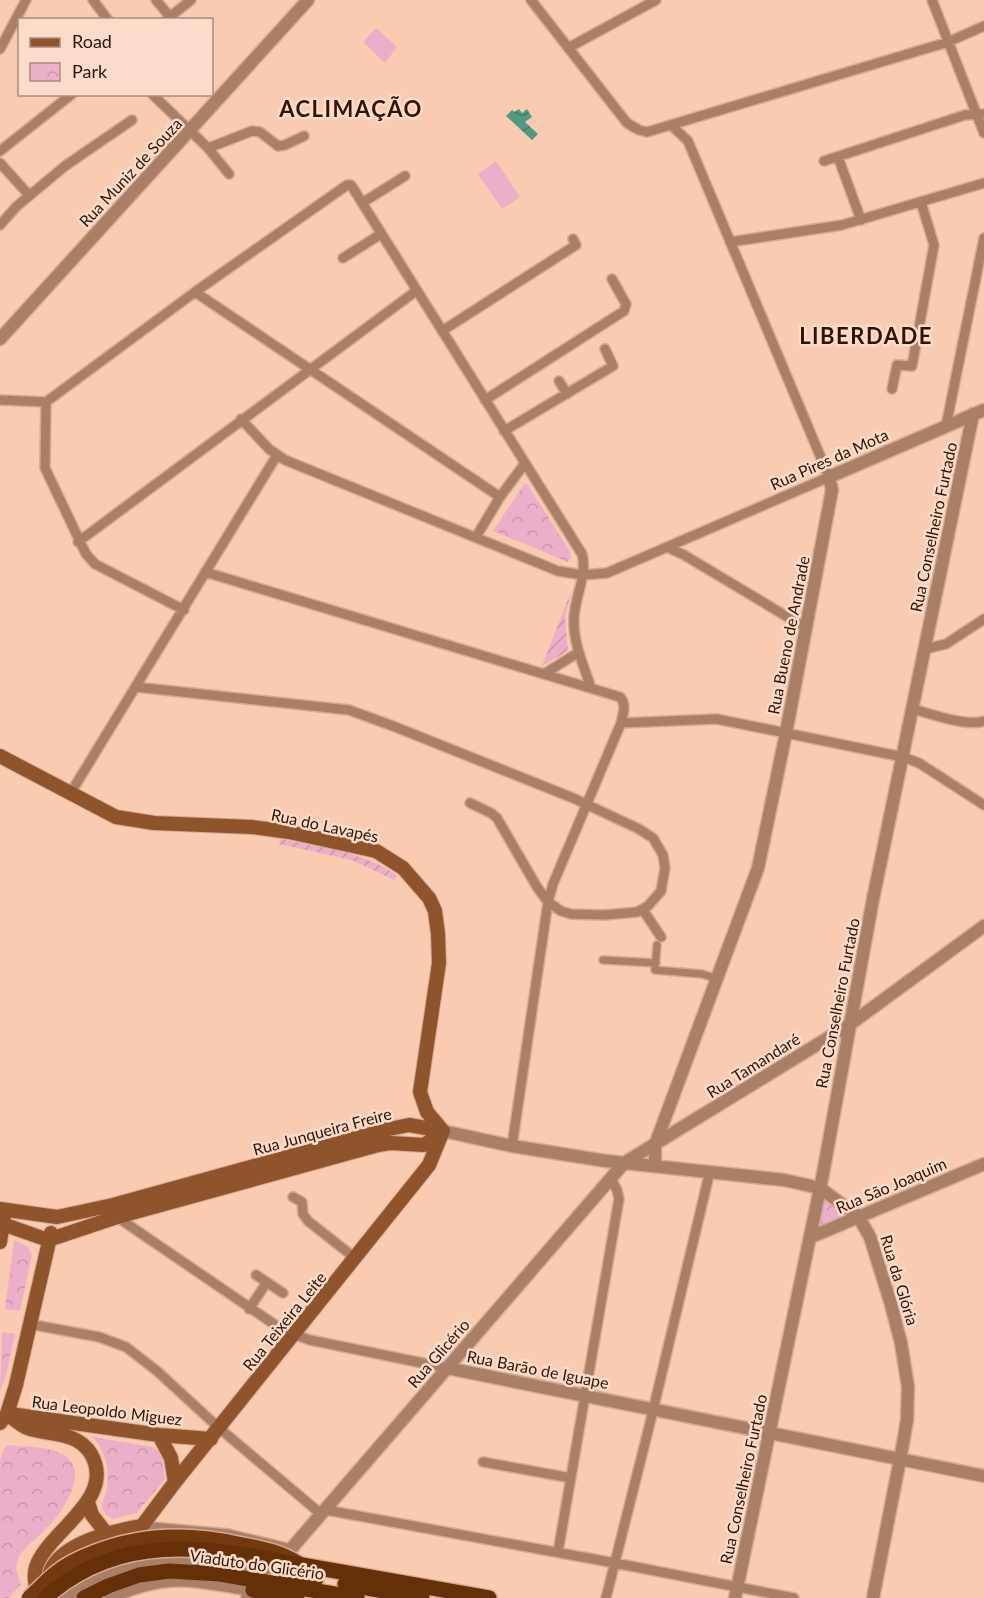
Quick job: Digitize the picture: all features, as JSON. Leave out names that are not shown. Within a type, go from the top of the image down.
[{"type":"highway","name":"Viaduto do Glicério","points":[[45,1598],[77,1575],[109,1560],[171,1548],[205,1549],[489,1598]]},
{"type":"highway","points":[[280,1568],[320,1580],[422,1598]]},
{"type":"highway","name":"Viaduto do Glicério","points":[[84,1598],[108,1586],[139,1575],[169,1571],[220,1574],[357,1598]]},
{"type":"highway","points":[[250,1594],[297,1598]]},
{"type":"main road","name":"Rua do Lavapés","points":[[0,756],[100,811],[131,821],[252,827],[289,832],[376,851],[403,868],[429,898],[435,911],[439,963],[420,1092],[427,1112],[443,1131]]},
{"type":"main road","name":"Rua Junqueira Freire","points":[[48,1240],[409,1125],[443,1131]]},
{"type":"main road","name":"Rua Junqueira Freire","points":[[2,1217],[57,1217],[289,1163],[390,1143],[415,1146],[426,1144],[443,1131]]},
{"type":"main road","name":"Rua Teixeira Leite","points":[[142,1526],[429,1165],[443,1131]]},
{"type":"main road","points":[[0,1242],[2,1217],[48,1240]]},
{"type":"main road","points":[[39,1598],[35,1576],[40,1558],[88,1502],[95,1483],[94,1462],[83,1444],[75,1438],[27,1429],[2,1417],[29,1324],[48,1240],[57,1217]]},
{"type":"main road","name":"Rua Leopoldo Miguez","points":[[2,1417],[159,1435],[215,1433]]},
{"type":"main road","points":[[75,1438],[78,1424]]},
{"type":"main road","points":[[159,1435],[171,1458],[175,1482]]},
{"type":"main road","points":[[88,1502],[92,1515],[106,1533]]},
{"type":"main road","points":[[50,1598],[48,1579],[53,1565],[69,1551],[106,1533],[142,1526]]},
{"type":"main road","name":"Viaduto do Glicério","points":[[29,1598],[57,1572],[76,1560],[128,1542],[159,1537],[187,1536],[218,1539],[283,1554],[302,1565]]},
{"type":"street","points":[[0,49],[26,0]]},
{"type":"street","points":[[93,0],[106,18]]},
{"type":"street","points":[[156,0],[168,18],[191,0]]},
{"type":"street","name":"Rua Muniz de Souza","points":[[0,339],[308,0]]},
{"type":"street","points":[[531,0],[632,127],[647,132],[948,42],[984,26]]},
{"type":"street","points":[[568,48],[656,0]]},
{"type":"street","points":[[932,0],[980,114],[984,133]]},
{"type":"street","points":[[0,151],[69,96]]},
{"type":"street","points":[[154,96],[208,148],[229,174]]},
{"type":"street","points":[[824,161],[966,115],[980,114]]},
{"type":"street","points":[[0,225],[29,195],[65,166],[132,120]]},
{"type":"street","name":"Rua Bueno de Andrade","points":[[655,1166],[653,1157],[655,1145],[758,868],[832,490],[829,477],[688,141],[672,126]]},
{"type":"street","points":[[208,148],[252,132],[260,132],[278,146],[304,136]]},
{"type":"street","points":[[838,157],[861,220]]},
{"type":"street","points":[[0,163],[29,195]]},
{"type":"street","points":[[362,203],[405,176]]},
{"type":"street","points":[[730,242],[842,225],[984,183]]},
{"type":"street","points":[[0,400],[46,402],[195,292],[349,184],[582,554],[584,565],[574,618],[575,634],[591,688]]},
{"type":"street","points":[[892,389],[897,365],[912,366],[934,245],[921,202]]},
{"type":"street","points":[[343,258],[381,234]]},
{"type":"street","points":[[946,426],[984,238]]},
{"type":"street","points":[[442,331],[576,245],[573,239]]},
{"type":"street","points":[[485,400],[624,311],[626,304],[612,279]]},
{"type":"street","points":[[78,542],[416,291]]},
{"type":"street","points":[[195,292],[501,497]]},
{"type":"street","points":[[504,431],[614,365],[605,349]]},
{"type":"street","points":[[560,381],[567,394]]},
{"type":"street","points":[[46,402],[45,468],[78,542],[89,560],[184,609]]},
{"type":"street","name":"Rua Pires da Mota","points":[[277,455],[558,571],[582,575],[607,573],[978,412]]},
{"type":"street","name":"Rua Conselheiro Furtado","points":[[736,1592],[811,1237],[873,899],[925,648],[978,412]]},
{"type":"street","points":[[70,794],[277,455],[242,419]]},
{"type":"street","points":[[476,537],[525,463]]},
{"type":"street","points":[[684,555],[686,539]]},
{"type":"street","points":[[668,547],[806,628]]},
{"type":"street","points":[[205,573],[620,697],[625,704],[621,723],[553,884],[548,902],[512,1146]]},
{"type":"street","points":[[925,648],[946,644],[984,619]]},
{"type":"street","points":[[544,674],[579,652]]},
{"type":"street","points":[[136,687],[349,710],[587,804],[639,829],[653,838],[663,855],[665,868],[661,891],[655,900],[642,910],[626,914],[571,914],[561,911],[548,902],[537,887],[497,818],[470,803]]},
{"type":"street","points":[[913,709],[965,722],[984,721]]},
{"type":"street","points":[[621,723],[711,718],[903,757],[919,763],[984,805]]},
{"type":"street","points":[[642,910],[659,941],[655,970],[702,974],[718,979]]},
{"type":"street","name":"Rua Tamandaré","points":[[624,1163],[849,1025],[984,926]]},
{"type":"street","points":[[603,960],[656,963]]},
{"type":"street","points":[[443,1131],[512,1146],[624,1163]]},
{"type":"street","points":[[558,1552],[619,1199],[606,1161]]},
{"type":"street","name":"Rua da Glória","points":[[624,1163],[711,1171],[799,1183],[820,1188],[858,1216],[870,1237],[901,1343],[908,1387],[900,1457],[873,1598]]},
{"type":"street","name":"Rua Glicério","points":[[280,1568],[291,1549],[624,1163]]},
{"type":"street","name":"Rua São Joaquim","points":[[811,1237],[984,1164]]},
{"type":"street","points":[[799,1183],[817,1178],[824,1170]]},
{"type":"street","points":[[606,1598],[711,1171]]},
{"type":"street","points":[[293,1197],[302,1202],[303,1214],[308,1221],[355,1258]]},
{"type":"street","name":"Rua Barão de Iguape","points":[[117,1217],[249,1309],[293,1335],[447,1368],[900,1457],[984,1476]]},
{"type":"street","points":[[256,1275],[283,1293]]},
{"type":"street","points":[[249,1309],[267,1282]]},
{"type":"street","points":[[29,1324],[99,1337],[126,1347],[157,1371],[215,1433],[324,1512],[615,1563],[736,1592],[794,1598]]},
{"type":"street","points":[[483,1462],[571,1478]]},
{"type":"street","points":[[142,1526],[228,1534],[291,1549]]},
{"type":"street","name":"Viaduto do Glicério","points":[[64,1598],[110,1572],[164,1560],[200,1561],[257,1570],[280,1568]]},
{"type":"street","points":[[110,1598],[138,1586],[179,1580],[200,1580],[270,1598]]},
{"type":"green space","points":[[376,28],[397,47],[385,63],[363,42]]},
{"type":"green space","points":[[496,161],[520,197],[502,209],[478,174]]},
{"type":"green space","points":[[525,483],[570,552],[571,558],[568,562],[493,531]]},
{"type":"green space","points":[[572,589],[565,617],[568,651],[542,666]]},
{"type":"green space","points":[[280,839],[356,856],[397,875],[394,880],[352,860],[279,844]]},
{"type":"green space","points":[[822,1192],[854,1216],[814,1234]]},
{"type":"green space","points":[[14,1240],[28,1247],[32,1255],[20,1311],[5,1309]]},
{"type":"green space","points":[[2,1332],[15,1334],[0,1391]]},
{"type":"green space","points":[[93,1437],[153,1447],[158,1451],[162,1459],[165,1479],[137,1513],[112,1519],[103,1511],[102,1505],[108,1481],[107,1467],[101,1448]]},
{"type":"green space","points":[[8,1445],[56,1451],[71,1461],[75,1471],[71,1493],[65,1504],[51,1524],[19,1557],[17,1570],[21,1584],[9,1598],[0,1598],[0,1461]]},
{"type":"water","points":[[519,109],[522,113],[527,109],[532,117],[525,122],[538,134],[532,140],[506,116],[512,110],[514,112]]},
{"type":"district","name":"ACLIMAÇÃO","points":[[351,108]]},
{"type":"district","name":"LIBERDADE","points":[[866,335]]}]
